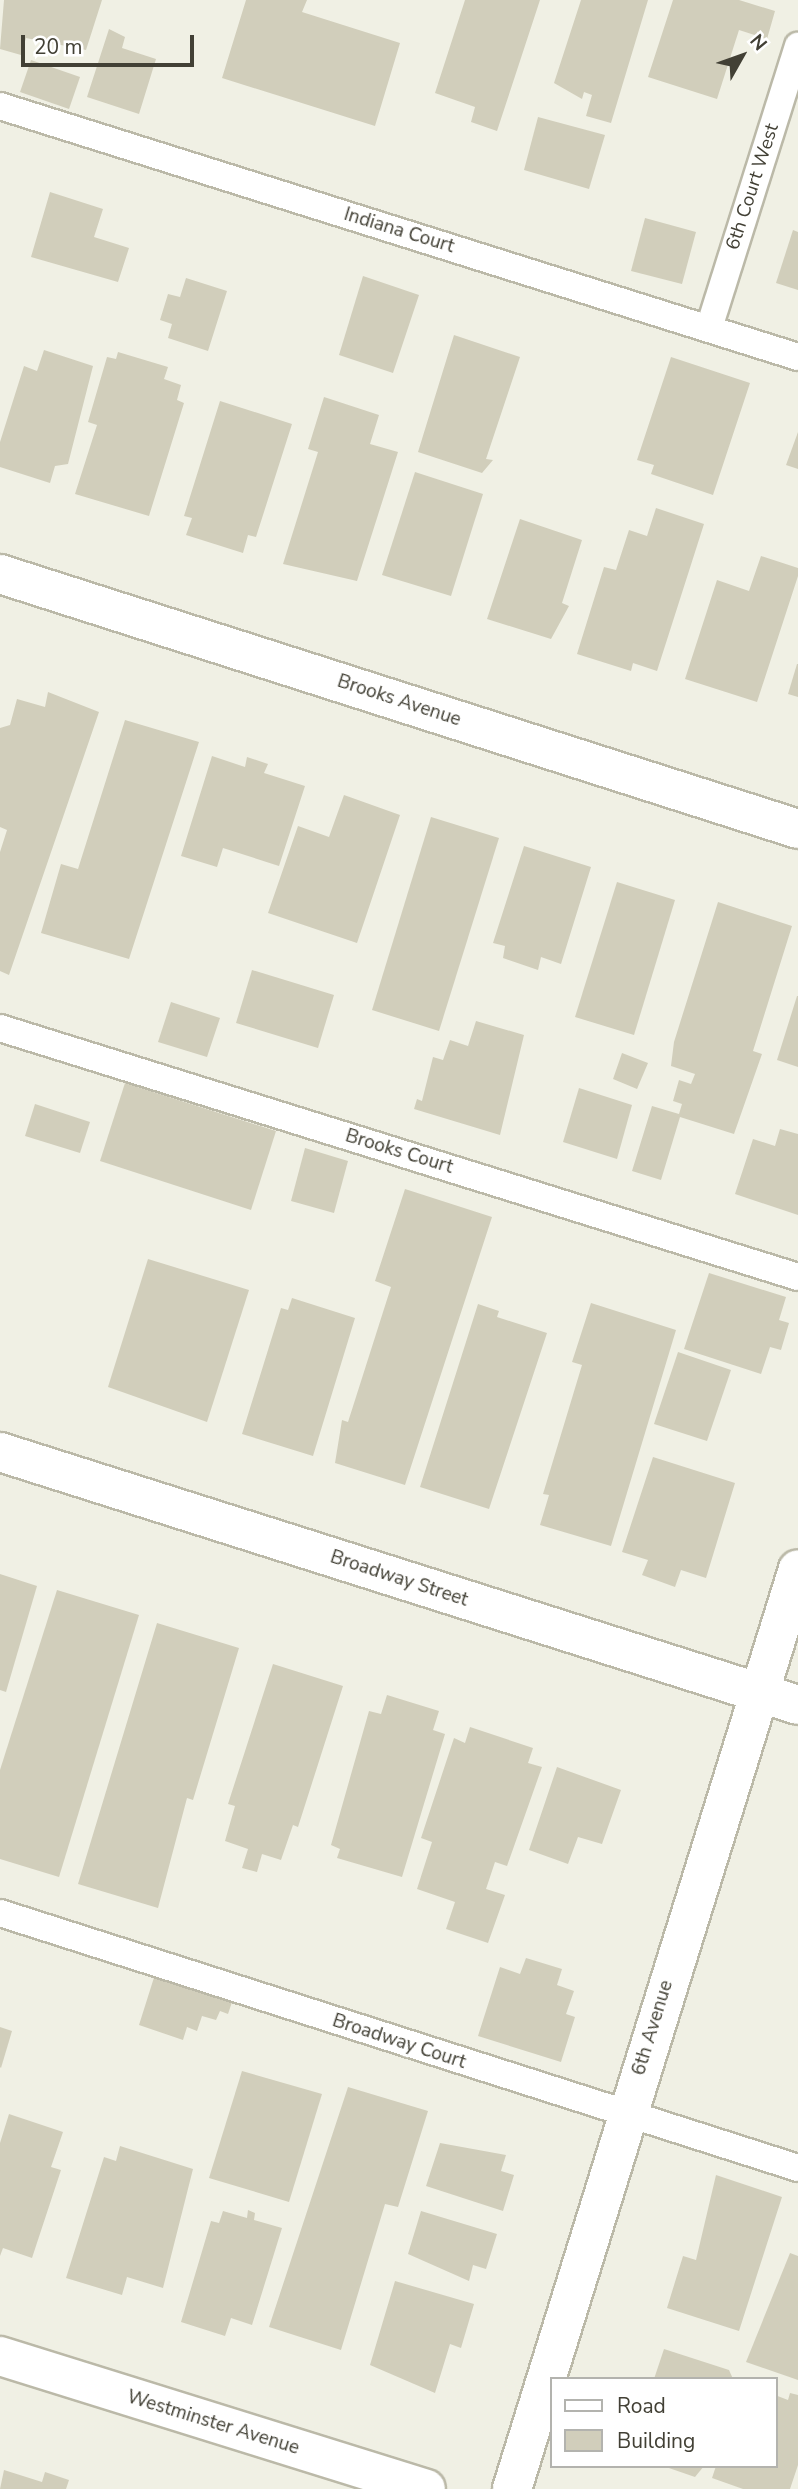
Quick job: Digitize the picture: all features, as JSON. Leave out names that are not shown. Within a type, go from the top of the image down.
[{"type":"street","name":"Brooks Avenue","points":[[0,574],[798,828]]},
{"type":"street","name":"Broadway Street","points":[[0,1452],[798,1705]]},
{"type":"street","name":"6th Avenue","points":[[512,2489],[626,2115],[798,1569]]},
{"type":"street","name":"Westminster Avenue","points":[[0,2356],[426,2489]]},
{"type":"lane","name":"6th Court West","points":[[709,328],[798,46]]},
{"type":"lane","name":"Indiana Court","points":[[0,106],[798,357]]},
{"type":"lane","name":"Brooks Court","points":[[0,1028],[798,1277]]},
{"type":"lane","name":"Broadway Court","points":[[0,1913],[798,2168]]},
{"type":"building","points":[[4,0],[102,0],[86,50],[26,38],[21,55],[0,49]]},
{"type":"building","points":[[246,0],[307,0],[302,12],[400,43],[375,126],[222,78]]},
{"type":"building","points":[[465,0],[540,0],[497,131],[471,122],[475,107],[435,93]]},
{"type":"building","points":[[581,0],[648,0],[611,123],[586,116],[592,95],[584,92],[582,99],[554,83]]},
{"type":"building","points":[[673,0],[739,0],[775,11],[767,39],[739,30],[717,99],[648,77]]},
{"type":"building","points":[[109,29],[125,37],[122,48],[156,59],[139,114],[87,97]]},
{"type":"building","points":[[31,60],[80,77],[69,109],[20,92]]},
{"type":"building","points":[[538,117],[605,135],[589,189],[524,170]]},
{"type":"building","points":[[50,192],[103,209],[94,237],[129,248],[118,282],[31,257]]},
{"type":"building","points":[[645,218],[696,232],[682,284],[631,271]]},
{"type":"building","points":[[793,230],[798,232],[798,290],[776,283]]},
{"type":"building","points":[[363,276],[419,295],[393,373],[339,355]]},
{"type":"building","points":[[186,278],[227,291],[208,351],[168,338],[172,324],[160,320],[168,294],[180,297]]},
{"type":"building","points":[[454,335],[520,357],[486,459],[493,460],[482,473],[418,452]]},
{"type":"building","points":[[44,350],[93,366],[68,464],[55,466],[50,483],[0,467],[0,442],[24,366],[37,371]]},
{"type":"building","points":[[118,352],[168,367],[164,379],[181,385],[177,400],[184,403],[149,516],[75,494],[97,425],[88,422],[107,357],[116,359]]},
{"type":"building","points":[[671,357],[750,383],[713,495],[651,474],[654,465],[637,460]]},
{"type":"building","points":[[324,397],[379,415],[370,444],[398,452],[357,581],[283,564],[318,452],[308,449]]},
{"type":"building","points":[[220,401],[292,424],[256,537],[248,535],[243,553],[186,535],[192,518],[184,516]]},
{"type":"building","points":[[798,432],[798,469],[786,465]]},
{"type":"building","points":[[415,472],[483,494],[451,596],[382,575]]},
{"type":"building","points":[[656,508],[704,524],[657,671],[633,663],[631,671],[577,654],[604,567],[616,570],[629,530],[647,536]]},
{"type":"building","points":[[520,519],[582,540],[562,603],[569,606],[551,639],[487,619]]},
{"type":"building","points":[[761,556],[798,568],[798,576],[757,702],[685,679],[717,580],[749,591]]},
{"type":"building","points":[[798,664],[798,697],[788,694]]},
{"type":"building","points":[[48,692],[99,712],[9,975],[0,971],[0,852],[7,830],[0,827],[0,728],[10,725],[17,699],[45,707]]},
{"type":"building","points":[[125,720],[199,742],[129,959],[41,933],[61,864],[78,869]]},
{"type":"building","points":[[212,756],[245,767],[247,757],[268,764],[264,773],[305,786],[279,866],[223,848],[217,867],[181,856]]},
{"type":"building","points":[[344,795],[400,815],[357,943],[268,913],[298,826],[329,837]]},
{"type":"building","points":[[431,817],[499,838],[439,1031],[372,1010]]},
{"type":"building","points":[[524,846],[591,867],[561,964],[541,957],[538,970],[503,958],[505,946],[493,943]]},
{"type":"building","points":[[617,882],[675,900],[634,1035],[575,1017]]},
{"type":"building","points":[[718,902],[792,926],[753,1051],[762,1054],[734,1134],[680,1117],[661,1180],[632,1171],[652,1106],[679,1114],[682,1104],[673,1101],[679,1080],[691,1084],[695,1074],[671,1066],[674,1042]]},
{"type":"building","points":[[252,970],[334,995],[318,1048],[236,1023]]},
{"type":"building","points":[[798,996],[798,1067],[777,1060]]},
{"type":"building","points":[[171,1002],[220,1018],[207,1057],[158,1042]]},
{"type":"building","points":[[476,1021],[524,1035],[500,1135],[414,1109],[417,1099],[422,1101],[433,1057],[443,1060],[450,1040],[468,1046]]},
{"type":"building","points":[[622,1053],[648,1063],[637,1089],[613,1079]]},
{"type":"building","points":[[125,1083],[276,1131],[251,1210],[100,1161]]},
{"type":"building","points":[[579,1088],[632,1105],[617,1159],[563,1142]]},
{"type":"building","points":[[35,1104],[90,1122],[80,1153],[25,1136]]},
{"type":"building","points":[[780,1129],[798,1134],[798,1215],[735,1194],[753,1139],[775,1146]]},
{"type":"building","points":[[305,1148],[348,1161],[334,1213],[291,1201]]},
{"type":"building","points":[[405,1189],[492,1217],[405,1485],[335,1463],[342,1420],[348,1422],[391,1287],[375,1281]]},
{"type":"building","points":[[148,1259],[249,1290],[207,1422],[108,1387]]},
{"type":"building","points":[[709,1273],[786,1297],[779,1320],[789,1323],[781,1350],[770,1347],[761,1374],[684,1349]]},
{"type":"building","points":[[292,1298],[355,1318],[313,1456],[242,1434],[281,1308],[288,1310]]},
{"type":"building","points":[[591,1303],[676,1330],[611,1546],[540,1525],[549,1495],[543,1494],[582,1365],[572,1362]]},
{"type":"building","points":[[478,1304],[499,1311],[497,1317],[547,1333],[489,1509],[420,1487]]},
{"type":"building","points":[[678,1352],[731,1370],[707,1441],[654,1424]]},
{"type":"building","points":[[653,1457],[735,1483],[706,1578],[681,1570],[675,1587],[642,1575],[648,1560],[622,1552]]},
{"type":"building","points":[[0,1574],[37,1586],[6,1692],[0,1690]]},
{"type":"building","points":[[57,1590],[139,1615],[59,1877],[0,1859],[0,1770]]},
{"type":"building","points":[[157,1623],[239,1648],[193,1800],[187,1798],[158,1908],[78,1884]]},
{"type":"building","points":[[273,1664],[343,1686],[298,1827],[293,1825],[281,1860],[262,1854],[257,1872],[242,1868],[248,1849],[225,1841],[235,1806],[228,1804]]},
{"type":"building","points":[[387,1695],[439,1711],[433,1730],[445,1734],[402,1877],[337,1858],[340,1849],[331,1845],[369,1711],[381,1714]]},
{"type":"building","points":[[470,1727],[533,1748],[528,1763],[542,1767],[507,1866],[495,1862],[486,1889],[505,1895],[488,1943],[446,1929],[455,1902],[417,1889],[432,1842],[421,1838],[454,1738],[465,1743]]},
{"type":"building","points":[[557,1767],[621,1790],[602,1844],[578,1837],[568,1864],[529,1850]]},
{"type":"building","points":[[526,1958],[562,1969],[557,1985],[574,1991],[566,2014],[575,2017],[561,2062],[478,2036],[500,1967],[520,1974]]},
{"type":"building","points":[[157,1968],[235,1993],[228,2014],[220,2011],[216,2020],[202,2016],[197,2031],[187,2027],[183,2040],[139,2025]]},
{"type":"building","points":[[0,2027],[12,2031],[1,2068],[0,2067]]},
{"type":"building","points":[[242,2071],[322,2094],[289,2202],[209,2178]]},
{"type":"building","points":[[348,2087],[428,2111],[398,2207],[385,2204],[341,2350],[269,2327]]},
{"type":"building","points":[[9,2114],[63,2132],[51,2167],[61,2170],[32,2258],[3,2248],[0,2256],[0,2143]]},
{"type":"building","points":[[440,2143],[506,2155],[501,2171],[514,2175],[503,2211],[426,2186]]},
{"type":"building","points":[[120,2146],[193,2169],[163,2288],[127,2277],[122,2295],[66,2278],[104,2157],[116,2161]]},
{"type":"building","points":[[716,2175],[782,2197],[739,2331],[667,2308],[683,2256],[696,2260]]},
{"type":"building","points":[[248,2210],[255,2213],[254,2220],[282,2228],[252,2325],[231,2318],[225,2336],[181,2322],[211,2221],[219,2223],[223,2211],[247,2218]]},
{"type":"building","points":[[421,2211],[497,2234],[486,2269],[473,2265],[469,2281],[408,2254]]},
{"type":"building","points":[[790,2253],[798,2256],[798,2380],[746,2362]]},
{"type":"building","points":[[395,2281],[474,2304],[461,2348],[450,2344],[435,2393],[370,2365]]},
{"type":"building","points":[[664,2349],[729,2370],[732,2377],[655,2377]]},
{"type":"building","points":[[790,2393],[798,2395],[798,2465],[790,2489],[743,2489],[712,2478],[715,2468],[777,2468],[777,2396],[788,2400]]},
{"type":"building","points":[[669,2468],[702,2468],[695,2477]]},
{"type":"building","points":[[4,2470],[42,2482],[45,2472],[69,2480],[66,2489],[0,2489]]}]
